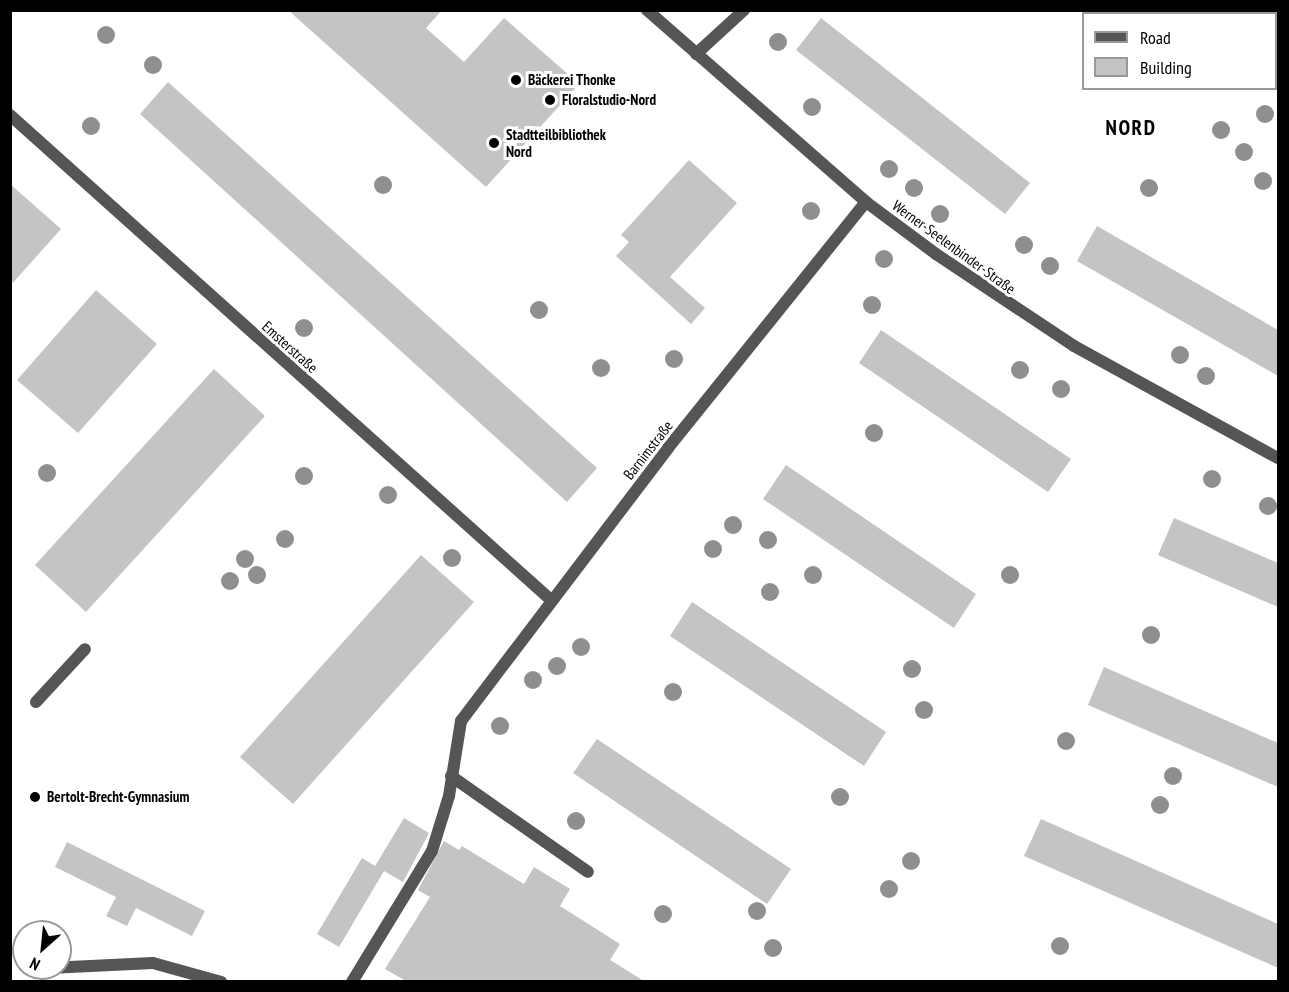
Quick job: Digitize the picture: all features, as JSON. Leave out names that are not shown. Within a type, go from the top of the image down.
[{"type":"street","name":"Werner-Seelenbinder-Straße","points":[[647,10],[866,202],[979,284],[1074,346],[1278,458]]},
{"type":"street","points":[[696,54],[744,10]]},
{"type":"street","name":"Emsterstraße","points":[[10,115],[551,600]]},
{"type":"street","name":"Barnimstraße","points":[[451,776],[461,722],[551,600],[866,202]]},
{"type":"street","points":[[36,702],[85,649]]},
{"type":"street","points":[[352,981],[432,851],[442,824],[451,776],[588,872]]},
{"type":"street","points":[[72,967],[153,963],[221,981]]},
{"type":"building","points":[[288,10],[442,10],[426,28],[464,62],[504,18],[579,84],[486,187]]},
{"type":"building","points":[[821,18],[1030,183],[1005,214],[796,50]]},
{"type":"building","points":[[168,82],[597,468],[567,502],[140,114]]},
{"type":"building","points":[[689,160],[737,203],[670,277],[705,308],[691,324],[616,256],[629,242],[621,235]]},
{"type":"building","points":[[10,184],[61,229],[10,286]]},
{"type":"building","points":[[1097,226],[1278,330],[1278,376],[1077,261]]},
{"type":"building","points":[[96,290],[157,344],[78,433],[17,380]]},
{"type":"building","points":[[881,330],[1071,459],[1048,492],[859,363]]},
{"type":"building","points":[[214,369],[265,416],[86,612],[35,565]]},
{"type":"building","points":[[786,465],[976,594],[954,628],[763,499]]},
{"type":"building","points":[[1174,518],[1278,563],[1278,607],[1158,555]]},
{"type":"building","points":[[421,555],[474,602],[293,804],[240,757]]},
{"type":"building","points":[[692,602],[886,732],[864,766],[670,636]]},
{"type":"building","points":[[1104,667],[1278,743],[1278,787],[1088,705]]},
{"type":"building","points":[[597,739],[791,869],[767,904],[573,773]]},
{"type":"building","points":[[404,818],[429,833],[403,882],[384,871],[339,947],[317,934],[362,858],[375,866]]},
{"type":"building","points":[[1041,819],[1278,924],[1278,968],[1024,856]]},
{"type":"building","points":[[444,841],[459,850],[462,846],[524,884],[534,867],[570,889],[560,906],[620,944],[610,960],[644,981],[406,981],[385,969],[430,897],[418,890]]},
{"type":"building","points":[[67,842],[205,911],[192,936],[136,908],[127,926],[106,916],[116,897],[55,867]]},
{"type":"place","name":"Bäckerei Thonke","points":[[516,80]]},
{"type":"place","name":"Floralstudio-Nord","points":[[550,100]]},
{"type":"place","name":"Stadtteilbibliothek Nord","points":[[494,143]]},
{"type":"place","name":"Bertolt-Brecht-Gymnasium","points":[[35,797]]},
{"type":"district","name":"NORD","points":[[1131,128]]}]
